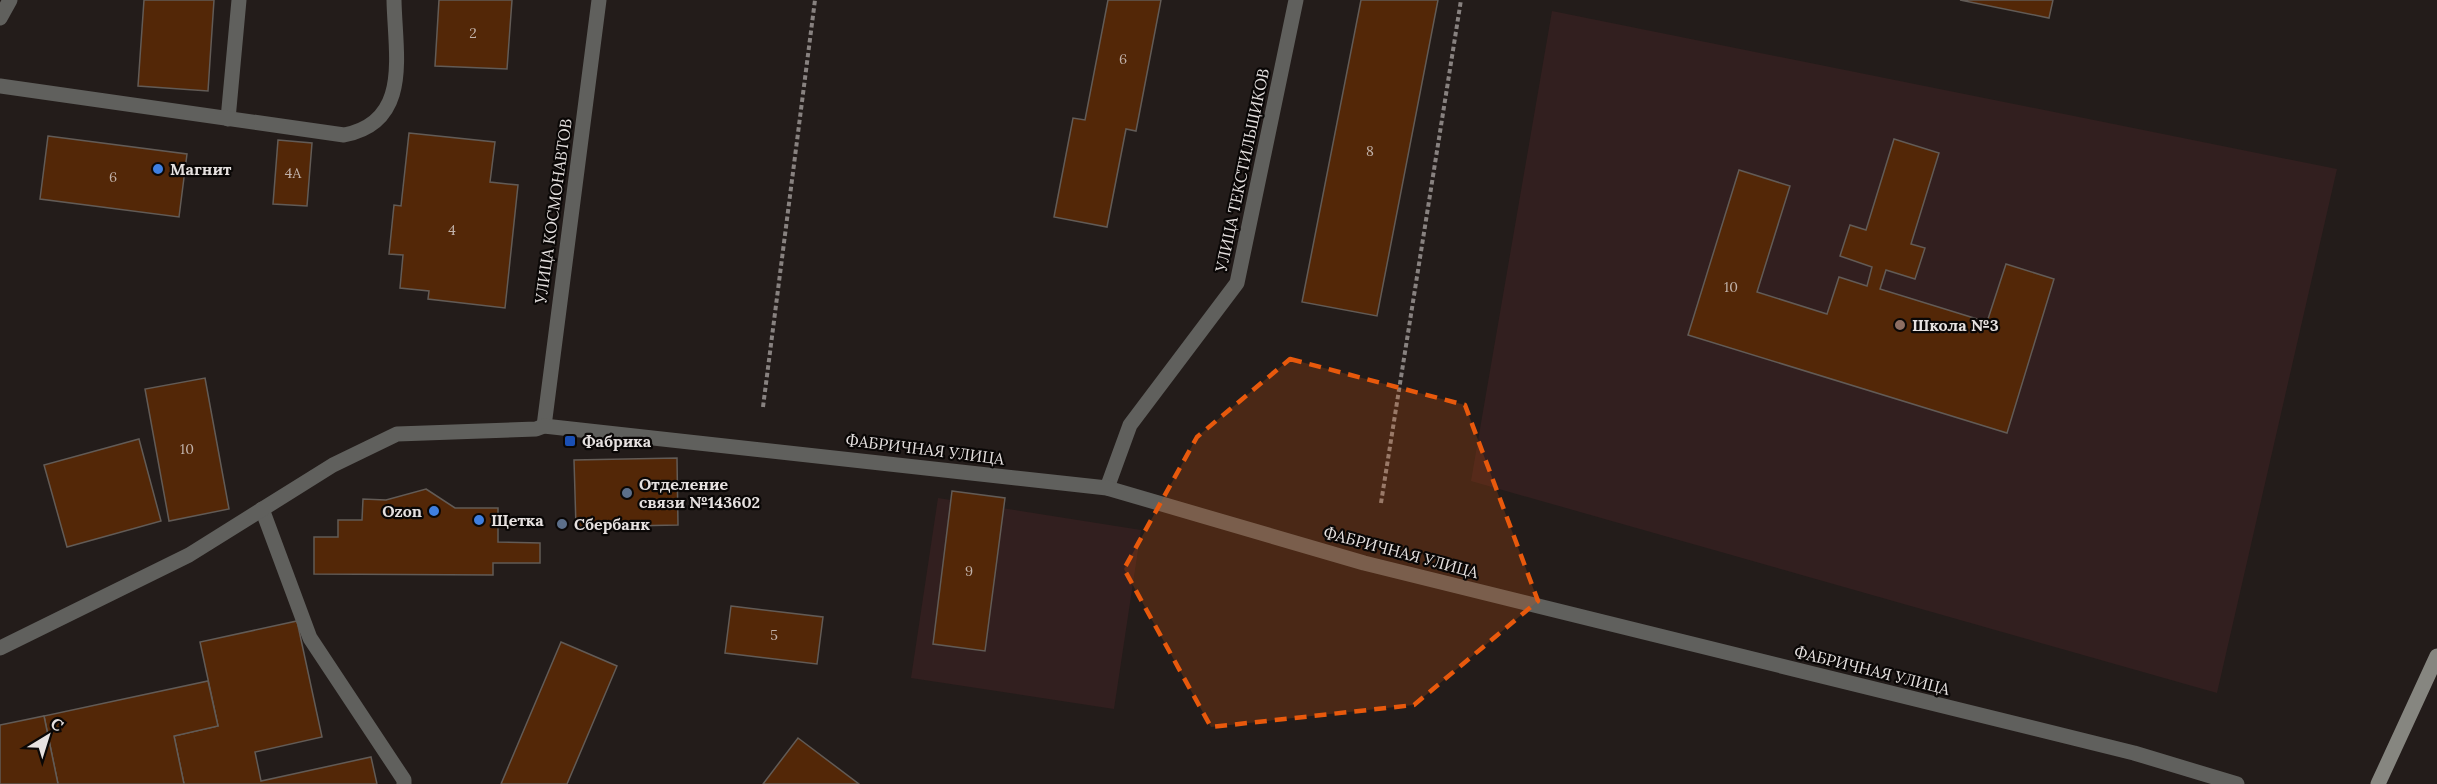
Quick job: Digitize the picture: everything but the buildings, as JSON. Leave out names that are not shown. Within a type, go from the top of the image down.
[{"type":"main road","points":[[2378,784],[2437,656]]},
{"type":"street","points":[[0,18],[10,0]]},
{"type":"street","points":[[228,119],[239,0]]},
{"type":"street","points":[[0,86],[344,135],[363,132],[386,114],[395,89],[394,0]]},
{"type":"street","name":"УЛИЦА КОСМОНАВТОВ","points":[[544,426],[599,0]]},
{"type":"street","name":"УЛИЦА ТЕКСТИЛЬЩИКОВ","points":[[1107,488],[1130,425],[1237,283],[1296,0]]},
{"type":"street","name":"ФАБРИЧНАЯ УЛИЦА","points":[[0,648],[189,555],[333,465],[396,434],[536,429],[544,426],[1107,488],[1364,563],[2134,753],[2237,784]]},
{"type":"street","points":[[262,509],[310,638],[404,780],[404,784]]},
{"type":"path","points":[[763,406],[815,0]]},
{"type":"path","points":[[1381,503],[1461,0]]},
{"type":"highlighted area","points":[[1290,359],[1465,405],[1538,601],[1414,705],[1211,727],[1124,569],[1197,437]]},
{"type":"shaded area","name":"Школа №3","points":[[1552,11],[2337,169],[2217,693],[1471,481]]},
{"type":"shaded area","points":[[938,498],[1141,530],[1114,709],[911,678]]},
{"type":"place","name":"Магнит","points":[[158,169]]},
{"type":"place","name":"Школа №3","points":[[1900,325]]},
{"type":"place","name":"Фабрика","points":[[570,441]]},
{"type":"place","name":"Отделение связи №143602","points":[[627,493]]},
{"type":"place","name":"Ozon","points":[[434,511]]},
{"type":"place","name":"Щетка","points":[[479,520]]},
{"type":"place","name":"Сбербанк","points":[[562,524]]}]
